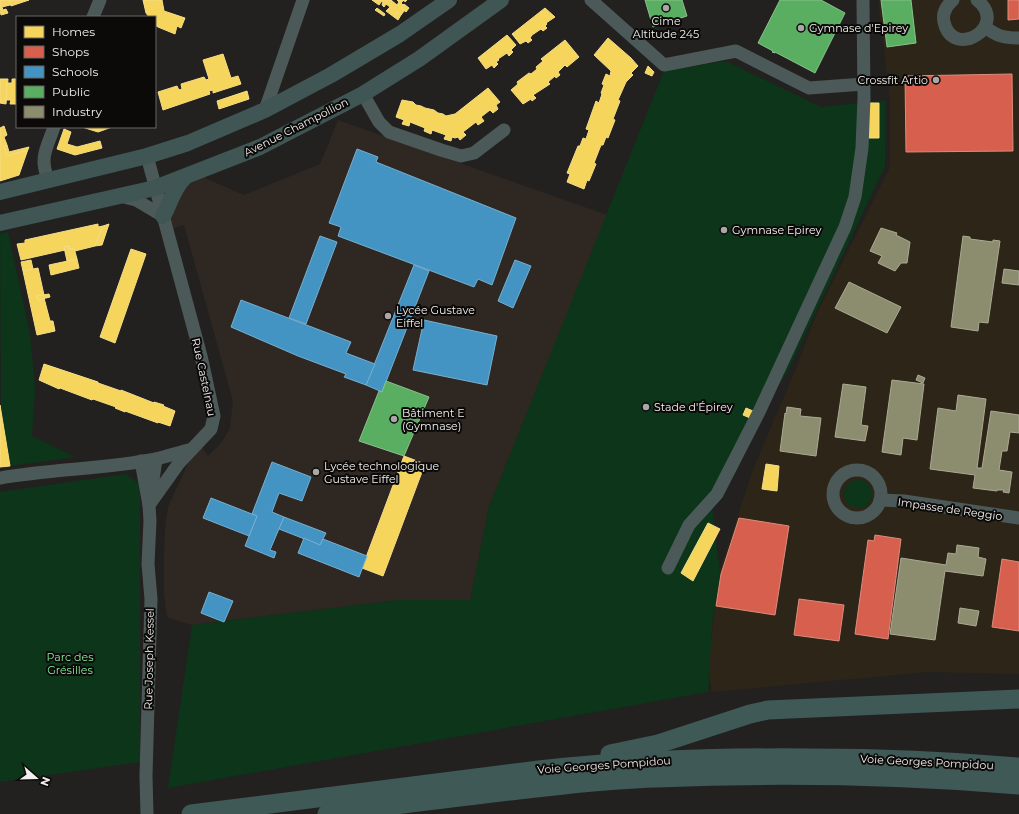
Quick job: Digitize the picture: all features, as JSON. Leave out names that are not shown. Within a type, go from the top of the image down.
[{"type":"highway","points":[[539,770],[658,744],[750,714],[768,710],[1019,699]]},
{"type":"highway","name":"Voie Georges Pompidou","points":[[191,814],[539,770],[593,764],[655,760],[864,758],[971,763],[1019,767]]},
{"type":"highway","name":"Voie Georges Pompidou","points":[[327,814],[577,784],[656,778],[864,776],[972,781],[1019,785]]},
{"type":"main road","points":[[0,192],[48,179],[147,156],[188,143],[265,110],[331,75],[400,34],[449,0]]},
{"type":"main road","name":"Avenue Champollion","points":[[0,223],[155,188],[260,147],[363,94],[419,59],[501,0]]},
{"type":"main road","points":[[162,216],[174,192],[185,177]]},
{"type":"street","points":[[94,16],[100,0]]},
{"type":"street","points":[[265,110],[303,0]]},
{"type":"street","points":[[591,0],[664,65],[736,51],[809,88],[864,84]]},
{"type":"street","points":[[668,568],[689,525],[717,494],[758,412],[845,227],[855,197],[862,148],[864,98],[863,0]]},
{"type":"street","points":[[953,0],[944,12],[945,26],[955,37],[961,39],[975,37],[985,27],[987,20],[986,12],[977,0]]},
{"type":"street","points":[[985,27],[996,35],[1008,38],[1019,38]]},
{"type":"street","points":[[363,94],[379,122],[389,132],[461,156],[474,154],[504,130]]},
{"type":"street","points":[[48,179],[43,162],[54,128]]},
{"type":"street","name":"Rue Castelnau","points":[[147,156],[201,356],[214,416],[211,429],[192,449]]},
{"type":"street","points":[[120,196],[136,200],[162,216]]},
{"type":"street","points":[[0,478],[29,473],[60,471],[141,461],[192,449]]},
{"type":"street","points":[[149,505],[179,463],[192,449]]},
{"type":"street","name":"Rue Joseph Kessel","points":[[147,814],[146,776],[151,599],[148,564],[149,505],[156,458]]},
{"type":"street","name":"Rue Joseph Kessel","points":[[141,461],[149,505]]},
{"type":"street","name":"Impasse de Reggio","points":[[880,500],[904,501],[1019,518]]},
{"type":"shaded area","points":[[878,0],[1019,0],[1019,674],[928,672],[712,692],[708,664],[720,569],[753,470],[795,371],[817,313],[890,167],[890,98]]},
{"type":"shaded area","name":"Lycée Gustave Eiffel","points":[[338,120],[607,215],[489,507],[470,600],[399,600],[192,625],[167,617],[164,595],[164,555],[168,507],[198,442],[208,456],[222,442],[230,428],[233,401],[184,225],[167,230],[155,188],[197,173],[244,195],[320,164]]},
{"type":"green space","name":"Stade d'Épirey","points":[[726,61],[821,107],[886,100],[885,166],[787,373],[739,441],[711,498],[720,574],[712,626],[708,692],[168,788],[192,625],[399,600],[470,600],[489,507],[664,71]]},
{"type":"green space","points":[[8,232],[30,334],[35,388],[32,436],[75,457],[10,466],[1,405],[0,234]]},
{"type":"green space","name":"Parc des Grésilles","points":[[126,474],[140,485],[140,762],[0,782],[0,492]]},
{"type":"green space","points":[[858,480],[868,484],[872,494],[868,504],[858,508],[848,504],[844,494],[848,484]]},
{"type":"building: Homes","points":[[0,0],[9,0],[10,5],[2,7],[3,10],[6,9],[8,13],[1,15]]},
{"type":"building: Homes","points":[[9,0],[29,0],[11,6]]},
{"type":"building: Homes","points":[[143,0],[162,0],[164,11],[185,18],[181,28],[177,26],[175,34],[156,26],[156,16],[148,16],[146,13]]},
{"type":"building: Homes","points":[[372,0],[391,0],[397,5],[399,2],[397,0],[404,0],[401,3],[403,5],[401,8],[405,10],[401,15],[397,12],[394,17],[386,11],[390,7],[386,4],[384,7],[382,5],[382,1],[379,5]]},
{"type":"building: Homes","points":[[404,4],[409,8],[406,12],[401,8]]},
{"type":"building: Homes","points":[[377,8],[385,14],[384,16],[375,10]]},
{"type":"building: Homes","points":[[545,8],[555,17],[546,23],[547,24],[545,26],[547,28],[543,31],[541,29],[532,35],[530,38],[532,40],[528,43],[526,41],[520,44],[512,34]]},
{"type":"building: Homes","points":[[397,12],[401,15],[398,20],[394,17]]},
{"type":"building: Homes","points":[[507,35],[516,45],[511,50],[513,52],[509,56],[507,53],[498,59],[499,60],[496,62],[498,64],[494,68],[492,65],[486,69],[478,58]]},
{"type":"building: Homes","points":[[608,38],[638,66],[631,73],[633,75],[626,82],[618,100],[620,101],[613,119],[615,120],[608,138],[606,137],[603,145],[601,145],[594,163],[596,164],[584,189],[567,182],[570,174],[567,173],[578,146],[580,146],[583,138],[586,139],[589,130],[586,129],[596,101],[599,103],[604,85],[602,84],[606,74],[610,76],[611,71],[594,55]]},
{"type":"building: Homes","points":[[565,40],[579,57],[567,67],[565,65],[558,72],[560,75],[556,78],[555,76],[548,82],[550,84],[533,95],[536,98],[523,104],[511,90],[518,84],[517,82],[537,69],[536,67],[543,61],[541,59]]},
{"type":"building: Homes","points":[[223,54],[231,78],[238,76],[241,84],[213,93],[213,90],[209,91],[210,94],[163,110],[158,92],[177,86],[179,90],[182,89],[181,84],[204,77],[206,80],[209,79],[203,60]]},
{"type":"building: Homes","points":[[648,66],[654,72],[652,76],[645,73]]},
{"type":"building: Homes","points":[[0,79],[8,79],[6,104],[0,103]]},
{"type":"building: Homes","points":[[12,79],[16,79],[16,104],[10,104],[11,100],[6,100],[7,83],[12,83]]},
{"type":"building: Homes","points":[[488,88],[500,102],[496,105],[498,109],[493,113],[490,110],[481,117],[484,121],[478,125],[476,122],[463,132],[466,135],[460,140],[458,137],[452,137],[451,141],[444,139],[446,135],[432,130],[431,134],[424,131],[425,128],[410,122],[409,126],[402,124],[404,120],[396,117],[402,100],[413,102],[416,105],[434,110],[446,116],[455,114]]},
{"type":"building: Homes","points":[[247,91],[249,99],[219,109],[217,101]]},
{"type":"building: Homes","points":[[868,103],[879,103],[879,138],[867,138]]},
{"type":"building: Homes","points":[[4,126],[7,135],[4,137],[7,145],[4,146],[7,156],[24,151],[27,152],[19,175],[0,181],[0,128]]},
{"type":"building: Homes","points":[[85,128],[109,128],[98,132]]},
{"type":"building: Homes","points":[[64,129],[71,132],[67,144],[77,147],[100,141],[102,148],[75,155],[57,149]]},
{"type":"building: Homes","points":[[7,145],[9,152],[29,147],[27,152],[24,151],[7,156],[4,146]]},
{"type":"building: Homes","points":[[98,224],[98,227],[103,226],[95,246],[75,251],[74,248],[69,249],[69,246],[64,247],[65,250],[21,260],[17,244],[25,243],[25,240]]},
{"type":"building: Homes","points":[[109,224],[102,245],[95,246],[103,226]]},
{"type":"building: Homes","points":[[69,246],[69,249],[74,248],[77,259],[67,261],[64,247]]},
{"type":"building: Homes","points":[[131,249],[146,254],[115,343],[100,337]]},
{"type":"building: Homes","points":[[77,259],[79,268],[51,275],[49,265]]},
{"type":"building: Homes","points":[[31,260],[33,269],[23,271],[21,262]]},
{"type":"building: Homes","points":[[38,268],[44,295],[37,296],[38,300],[44,298],[50,321],[53,321],[55,331],[37,335],[23,271]]},
{"type":"building: Homes","points":[[49,294],[50,297],[38,300],[37,296]]},
{"type":"building: Homes","points":[[44,364],[121,390],[154,403],[164,405],[163,406],[175,411],[170,426],[125,412],[115,408],[116,407],[60,388],[59,389],[39,380]]},
{"type":"building: Homes","points":[[0,405],[10,466],[0,467]]},
{"type":"building: Homes","points":[[746,408],[753,411],[750,418],[743,415]]},
{"type":"building: Homes","points":[[404,456],[425,464],[383,576],[362,568]]},
{"type":"building: Homes","points":[[766,464],[779,466],[777,491],[762,489]]},
{"type":"building: Homes","points":[[708,523],[720,529],[693,581],[681,573]]},
{"type":"building: Shops","points":[[1008,0],[1019,0],[1019,19],[1008,20]]},
{"type":"building: Shops","points":[[1012,74],[1013,151],[906,152],[905,76]]},
{"type":"building: Shops","points":[[739,518],[789,526],[775,615],[716,606],[721,574]]},
{"type":"building: Shops","points":[[875,535],[901,539],[888,639],[855,634],[868,540],[874,541]]},
{"type":"building: Shops","points":[[1002,559],[1019,562],[1019,631],[992,627]]},
{"type":"building: Shops","points":[[799,599],[844,605],[839,641],[794,635]]},
{"type":"building: Schools","points":[[357,149],[378,157],[376,162],[516,218],[492,285],[478,279],[474,287],[338,236],[341,227],[329,223]]},
{"type":"building: Schools","points":[[320,236],[337,242],[306,324],[289,318]]},
{"type":"building: Schools","points":[[515,260],[531,266],[513,308],[498,301]]},
{"type":"building: Schools","points":[[414,265],[429,271],[382,392],[366,385]]},
{"type":"building: Schools","points":[[241,300],[351,342],[346,353],[375,364],[366,385],[344,377],[346,374],[298,356],[231,327]]},
{"type":"building: Schools","points":[[424,320],[497,336],[487,385],[413,370]]},
{"type":"building: Schools","points":[[272,462],[311,477],[302,501],[279,493],[272,512],[284,517],[270,550],[276,552],[274,558],[245,546],[257,516],[252,514]]},
{"type":"building: Schools","points":[[211,498],[257,516],[249,536],[203,518]]},
{"type":"building: Schools","points":[[284,517],[326,533],[320,545],[279,529]]},
{"type":"building: Schools","points":[[304,538],[320,545],[323,539],[367,556],[359,577],[298,553]]},
{"type":"building: Schools","points":[[209,592],[233,601],[224,622],[201,613]]},
{"type":"building: Public","name":"Cime Altitude 245","points":[[645,0],[682,0],[687,16],[653,27]]},
{"type":"building: Public","name":"Gymnase d'Epirey","points":[[780,0],[821,0],[845,13],[815,73],[775,52],[772,52],[773,51],[758,43]]},
{"type":"building: Public","points":[[881,0],[911,0],[916,43],[887,47]]},
{"type":"building: Public","name":"Bâtiment E (Gymnase)","points":[[386,381],[429,397],[404,456],[359,441],[379,391],[382,392]]},
{"type":"building: Industry","points":[[881,228],[897,233],[896,235],[910,242],[907,263],[901,263],[895,271],[878,263],[882,256],[870,251]]},
{"type":"building: Industry","points":[[963,236],[970,237],[970,239],[993,242],[993,240],[1000,241],[988,323],[979,322],[978,331],[951,327]]},
{"type":"building: Industry","points":[[1004,269],[1019,271],[1019,285],[1002,283]]},
{"type":"building: Industry","points":[[849,282],[901,307],[887,333],[835,308]]},
{"type":"building: Industry","points":[[918,375],[925,378],[923,383],[916,380]]},
{"type":"building: Industry","points":[[892,380],[924,384],[917,440],[903,438],[901,455],[882,452]]},
{"type":"building: Industry","points":[[843,384],[866,387],[861,425],[868,426],[865,441],[835,437]]},
{"type":"building: Industry","points":[[958,395],[986,399],[977,468],[982,468],[991,411],[1019,415],[1019,433],[1010,432],[1007,451],[1002,451],[999,470],[1012,472],[1009,493],[1003,492],[1004,490],[997,491],[973,488],[975,475],[930,469],[938,408],[956,411]]},
{"type":"building: Industry","points":[[787,407],[801,409],[800,416],[821,418],[816,456],[780,451]]},
{"type":"building: Industry","points":[[957,545],[979,548],[978,557],[986,559],[983,576],[945,571],[935,640],[890,634],[901,558],[946,565],[948,553],[956,554]]},
{"type":"building: Industry","points":[[960,608],[979,611],[976,626],[958,623]]},
{"type":"place","name":"Cime Altitude 245","points":[[666,8]]},
{"type":"place","name":"Gymnase d'Epirey","points":[[801,28]]},
{"type":"place","name":"Crossfit Artio","points":[[936,80]]},
{"type":"place","name":"Gymnase Epirey","points":[[724,230]]},
{"type":"place","name":"Lycée Gustave Eiffel","points":[[388,316]]},
{"type":"place","name":"Stade d'Épirey","points":[[646,407]]},
{"type":"place","name":"Bâtiment E (Gymnase)","points":[[394,419]]},
{"type":"place","name":"Lycée technologique Gustave Eiffel","points":[[316,472]]}]
